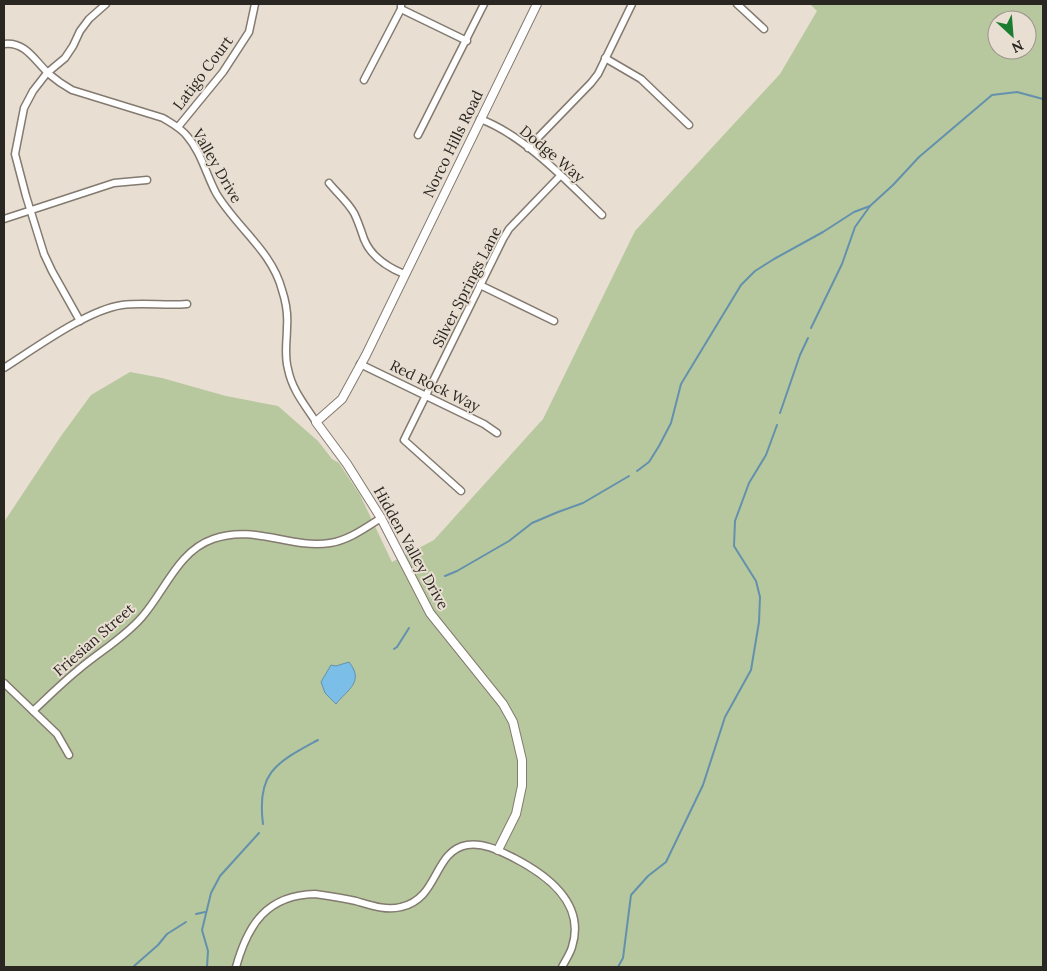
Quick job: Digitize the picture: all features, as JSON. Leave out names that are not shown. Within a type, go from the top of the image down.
[{"type":"street","points":[[80,321],[44,254],[15,154],[24,108],[33,91],[47,73],[65,58],[89,19],[106,4]]},
{"type":"street","name":"Latigo Court","points":[[178,127],[223,72],[249,32],[255,4]]},
{"type":"street","points":[[418,136],[484,4]]},
{"type":"street","name":"Norco Hills Road","points":[[360,364],[537,4]]},
{"type":"street","points":[[528,148],[591,83],[632,4]]},
{"type":"street","points":[[737,4],[764,29]]},
{"type":"street","points":[[364,80],[401,6],[467,41]]},
{"type":"street","name":"Valley Drive","points":[[4,44],[15,44],[24,48],[47,73],[72,90],[162,118],[178,127],[187,135],[225,207],[271,263],[277,275],[286,303],[287,368],[291,382],[316,422]]},
{"type":"street","points":[[605,58],[641,79],[689,125]]},
{"type":"street","name":"Dodge Way","points":[[480,119],[506,131],[528,148],[602,215]]},
{"type":"street","name":"Silver Springs Lane","points":[[461,491],[404,440],[509,229],[560,176]]},
{"type":"street","points":[[4,219],[114,183],[147,180]]},
{"type":"street","points":[[328,182],[348,203],[357,220],[364,240],[372,253],[383,263],[404,274]]},
{"type":"street","points":[[480,286],[554,321]]},
{"type":"street","points":[[4,368],[80,321],[102,310],[120,305],[147,303],[166,306],[187,304]]},
{"type":"street","points":[[316,422],[342,399],[360,364]]},
{"type":"street","name":"Red Rock Way","points":[[360,364],[484,424],[497,433]]},
{"type":"street","name":"Hidden Valley Drive","points":[[316,422],[347,464],[381,518],[430,612],[502,704],[513,722],[522,760],[522,786],[516,814],[498,850]]},
{"type":"street","name":"Friesian Street","points":[[33,711],[78,670],[123,635],[143,616],[175,571],[188,555],[199,546],[212,539],[229,534],[248,533],[313,544],[330,543],[346,538],[381,518]]},
{"type":"street","points":[[4,683],[57,734],[69,755]]},
{"type":"street","points":[[236,967],[245,940],[253,924],[266,910],[276,903],[288,898],[315,894],[383,908],[400,908],[416,901],[425,894],[442,863],[452,852],[465,845],[474,844],[498,850],[538,871],[554,884],[564,897],[572,911],[574,931],[572,949],[562,967]]},
{"type":"green space","points":[[810,4],[1043,4],[1043,967],[4,967],[4,522],[61,436],[91,395],[130,372],[162,378],[226,396],[278,406],[318,441],[332,459],[339,463],[360,495],[392,562],[434,540],[543,419],[635,231],[780,74],[817,11]]},
{"type":"water","points":[[349,662],[355,675],[355,680],[353,685],[336,704],[325,693],[321,682],[331,665],[336,666]]},
{"type":"waterway","points":[[811,328],[842,264],[855,227],[870,206],[919,157],[992,95],[1017,92],[1043,99]]},
{"type":"waterway","points":[[637,471],[649,462],[659,446],[671,423],[681,384],[741,285],[755,271],[774,259],[823,232],[854,212],[870,206]]},
{"type":"waterway","points":[[780,413],[800,355],[808,338]]},
{"type":"waterway","points":[[618,967],[623,958],[631,895],[648,876],[666,862],[703,785],[725,717],[751,670],[759,622],[760,597],[756,581],[734,546],[735,521],[749,483],[766,455],[777,425]]},
{"type":"waterway","points":[[445,576],[509,541],[532,523],[583,503],[629,476]]},
{"type":"waterway","points":[[394,649],[409,628]]},
{"type":"waterway","points":[[263,824],[263,792],[273,770],[281,762],[318,740]]},
{"type":"waterway","points":[[207,967],[208,951],[202,930],[211,893],[220,876],[259,833]]},
{"type":"waterway","points":[[196,914],[205,912]]},
{"type":"waterway","points":[[133,967],[158,945],[167,934],[186,922]]}]
